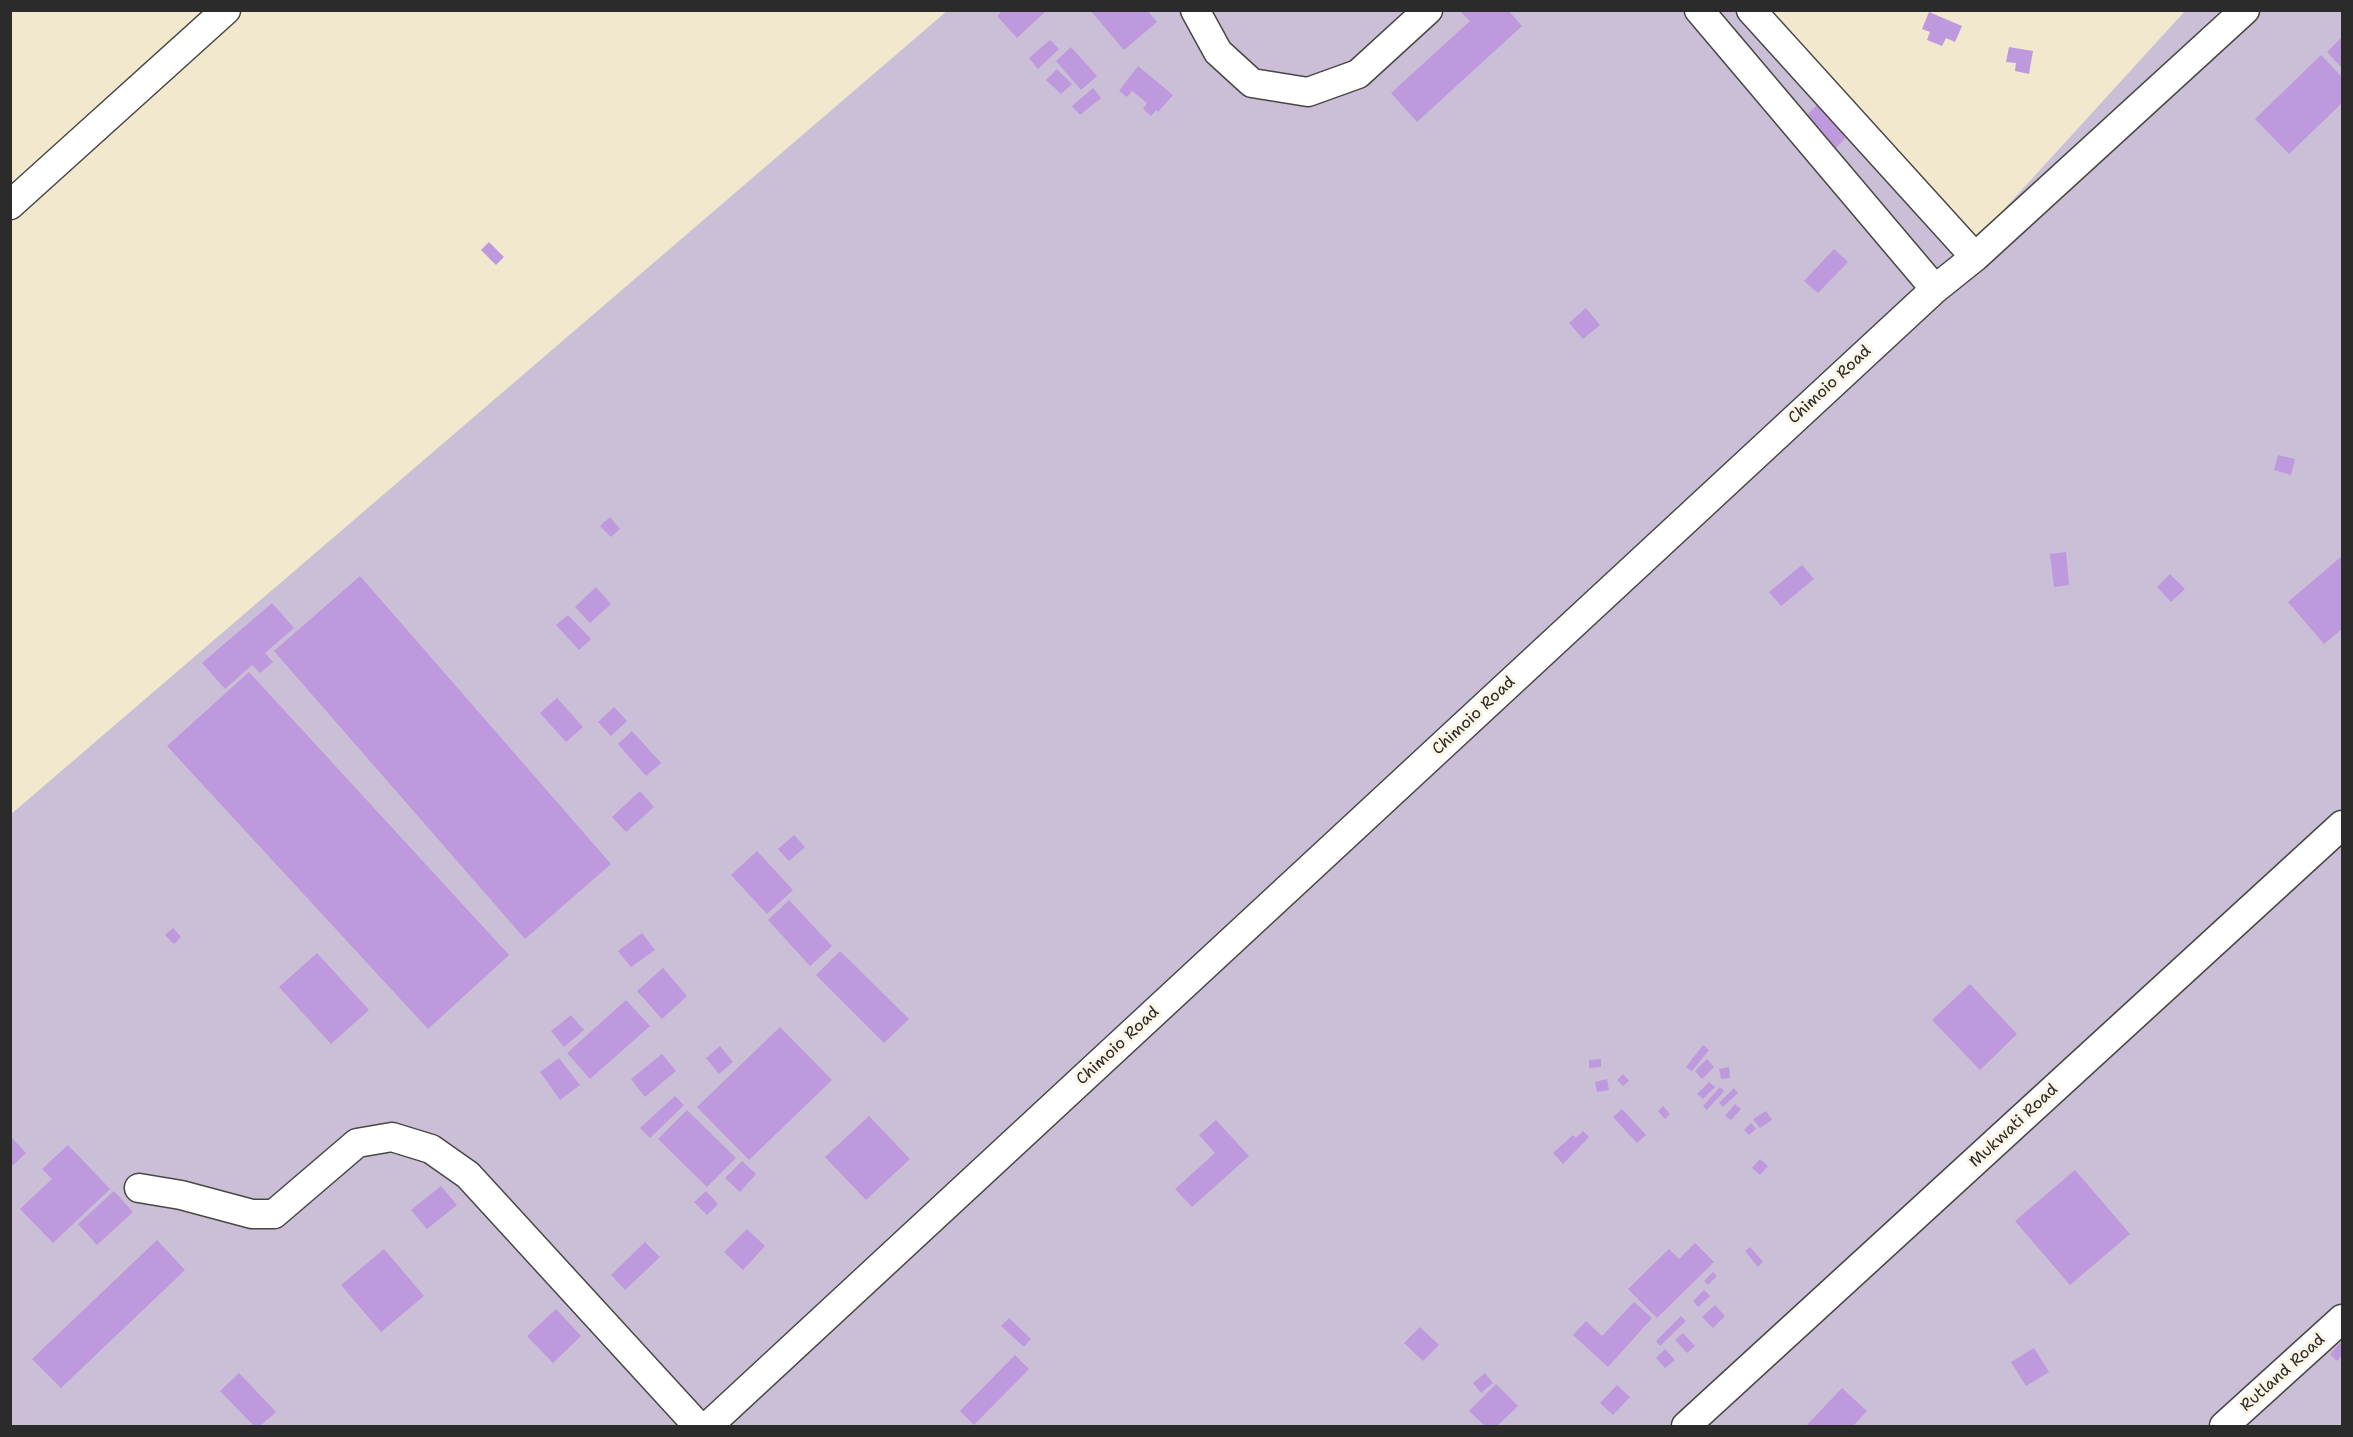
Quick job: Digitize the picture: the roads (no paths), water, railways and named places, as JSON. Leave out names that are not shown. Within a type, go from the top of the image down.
[{"type":"street","points":[[10,205],[225,10]]},
{"type":"street","points":[[1195,10],[1218,52],[1252,83],[1308,92],[1358,74],[1428,10]]},
{"type":"street","points":[[1699,10],[1935,288]]},
{"type":"street","points":[[1751,10],[1975,257]]},
{"type":"street","name":"Chimoio Road","points":[[708,1426],[1935,288],[1975,257],[2245,10]]},
{"type":"street","name":"Mukwati Road","points":[[1686,1426],[2343,825]]},
{"type":"street","points":[[139,1188],[181,1195],[252,1214],[274,1214],[357,1143],[392,1137],[431,1149],[468,1175],[698,1426]]},
{"type":"street","name":"Rutland Road","points":[[2224,1426],[2343,1319]]}]
